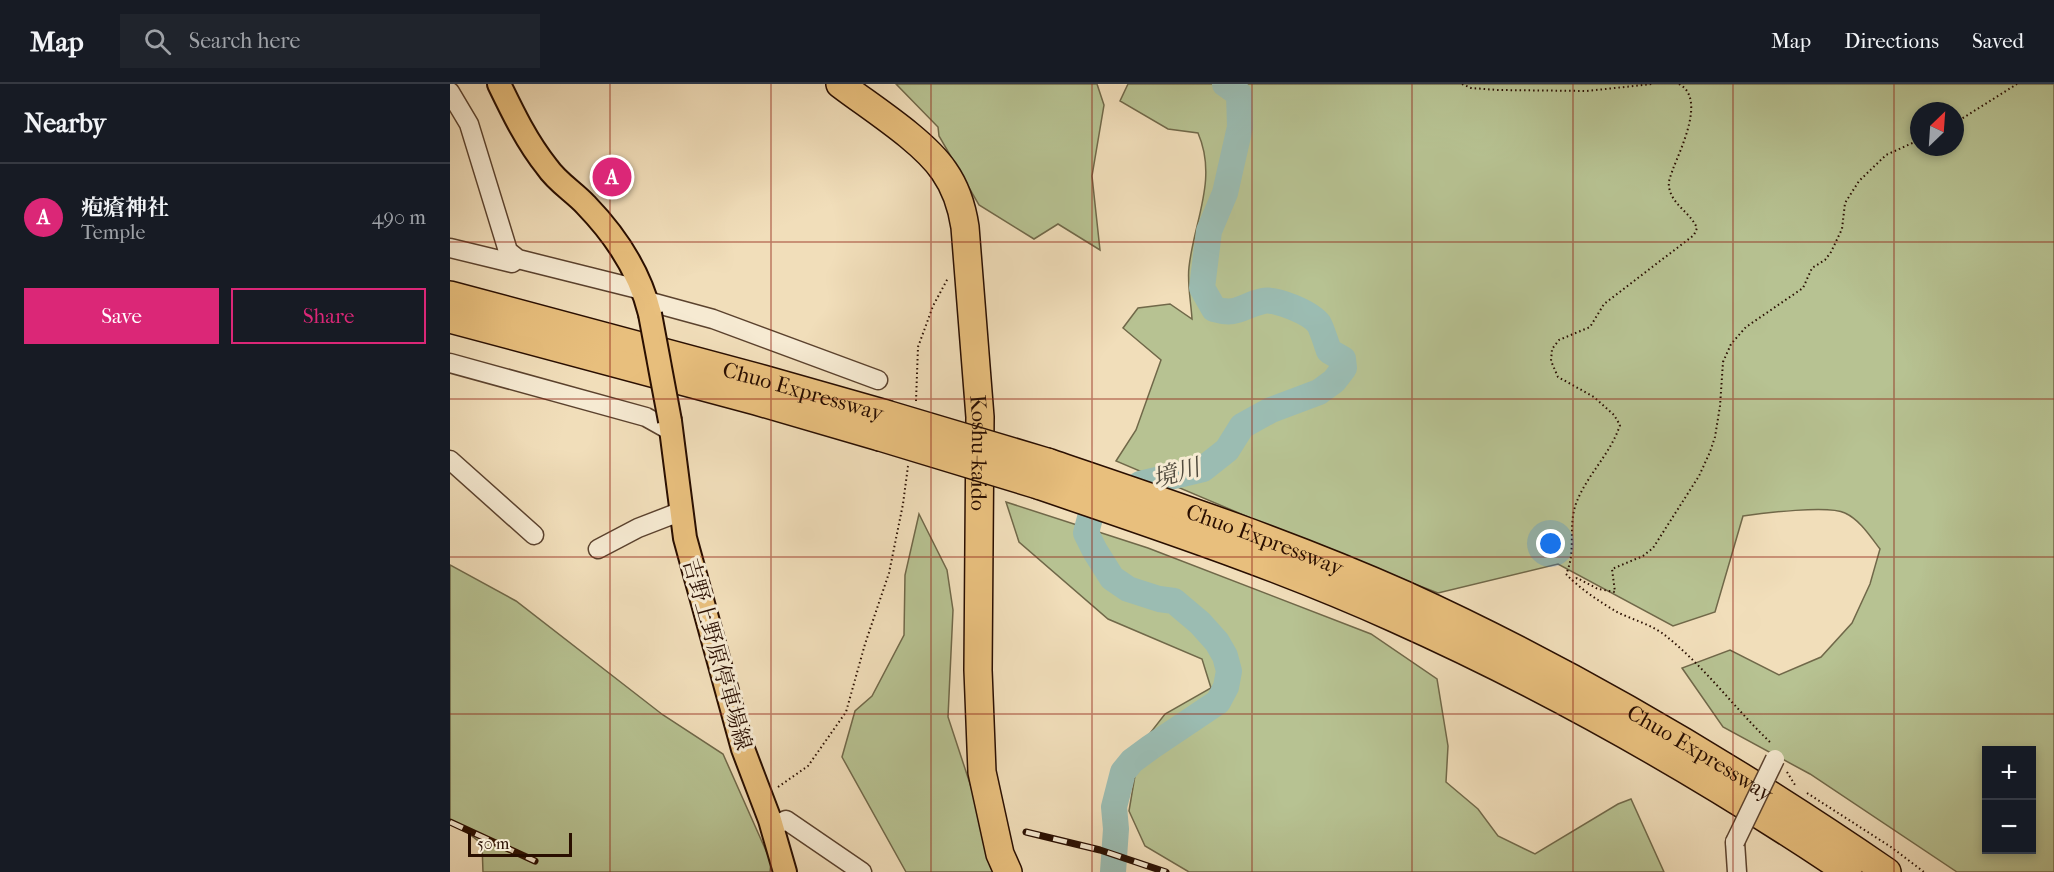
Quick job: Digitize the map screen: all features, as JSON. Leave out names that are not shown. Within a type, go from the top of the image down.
[{"type":"highway","name":"Koshu-kaido","points":[[840,84],[913,140],[944,170],[962,207],[980,417],[978,670],[982,772],[999,854],[1008,872]]},
{"type":"highway","name":"Chuo Expressway","points":[[450,295],[763,379],[1038,485],[1283,572],[1394,618],[1503,668],[1630,736],[1781,827],[1848,872]]},
{"type":"highway","name":"Chuo Expressway","points":[[450,319],[756,401],[883,425],[1047,462],[1188,510],[1339,567],[1457,620],[1560,671],[1688,743],[1887,872]]},
{"type":"main road","points":[[499,84],[525,135],[548,169],[613,234],[647,302]]},
{"type":"main road","name":"吉野上野原停車場線","points":[[647,302],[670,426],[685,538],[743,749],[772,827],[785,872]]},
{"type":"street","points":[[450,92],[469,124],[508,251],[518,259],[647,302],[713,319],[878,380]]},
{"type":"street","points":[[450,248],[512,263],[518,259]]},
{"type":"street","points":[[450,363],[646,417],[670,426]]},
{"type":"street","points":[[450,460],[534,535]]},
{"type":"street","points":[[598,549],[638,528],[682,512]]},
{"type":"street","points":[[1737,872],[1735,842],[1776,757]]},
{"type":"street","points":[[772,827],[786,820],[862,872]]},
{"type":"path","points":[[1462,84],[1471,88],[1529,91],[1557,89],[1587,91],[1652,84]]},
{"type":"path","points":[[1679,84],[1687,89],[1691,96],[1692,106],[1690,119],[1668,184],[1674,201],[1693,220],[1697,228],[1694,235],[1604,304],[1590,327],[1556,342],[1550,355],[1553,369],[1558,377],[1594,397],[1614,415],[1620,425],[1612,444],[1588,479],[1574,512],[1571,531],[1572,556],[1566,573],[1572,581],[1616,611],[1664,634],[1701,666],[1772,745],[1776,757],[1796,786],[1881,841],[1923,872]]},
{"type":"path","points":[[1964,117],[2017,84]]},
{"type":"path","points":[[1572,581],[1577,578],[1598,589],[1615,592],[1612,569],[1642,556],[1653,548],[1699,476],[1710,452],[1720,406],[1723,362],[1731,344],[1746,327],[1803,288],[1812,268],[1825,260],[1831,252],[1842,229],[1845,203],[1859,181],[1886,155],[1910,144]]},
{"type":"path","points":[[916,403],[918,347],[938,296],[954,267],[968,256]]},
{"type":"path","points":[[776,788],[808,766],[846,712],[865,644],[889,573],[903,504],[909,459]]},
{"type":"green space","points":[[896,84],[1097,84],[1104,105],[1092,176],[1100,250],[1058,224],[1034,239],[979,205],[939,136],[938,127]]},
{"type":"green space","points":[[1128,84],[2054,84],[2054,872],[1957,872],[1810,774],[1723,727],[1682,668],[1730,650],[1779,675],[1821,657],[1852,623],[1870,584],[1880,549],[1860,524],[1845,513],[1811,510],[1743,516],[1715,612],[1673,626],[1558,564],[1438,593],[1331,552],[1116,461],[1136,430],[1161,360],[1123,328],[1138,308],[1170,304],[1192,319],[1189,267],[1203,200],[1206,167],[1204,150],[1198,133],[1168,129],[1120,101]]},
{"type":"green space","points":[[1006,502],[1148,548],[1371,634],[1437,679],[1448,746],[1446,782],[1478,809],[1498,836],[1535,854],[1618,804],[1631,799],[1664,872],[1189,872],[1145,846],[1129,811],[1140,746],[1165,714],[1211,688],[1202,659],[1108,619],[1019,542]]},
{"type":"green space","points":[[919,514],[947,570],[953,610],[948,717],[977,805],[995,872],[906,872],[842,757],[855,711],[872,696],[904,635],[905,575]]},
{"type":"green space","points":[[450,565],[516,601],[663,715],[723,754],[771,862],[770,872],[483,872],[482,844],[450,819]]},
{"type":"waterway","name":"境川","points":[[1113,872],[1116,829],[1114,807],[1123,772],[1132,761],[1218,702],[1226,687],[1229,671],[1225,656],[1217,642],[1200,623],[1174,601],[1159,599],[1128,589],[1112,578],[1086,533],[1091,514],[1140,484],[1203,469],[1227,450],[1242,426],[1271,410],[1319,392],[1334,381],[1344,368],[1343,359],[1329,351],[1319,324],[1301,311],[1269,301],[1234,311],[1222,311],[1214,309],[1202,288],[1209,231],[1225,193],[1240,127],[1239,94],[1225,84]]},
{"type":"railway","points":[[450,822],[535,861]]},
{"type":"railway","points":[[1026,832],[1100,850],[1166,872]]},
{"type":"place","name":"疱瘡神社","points":[[612,177]]}]
